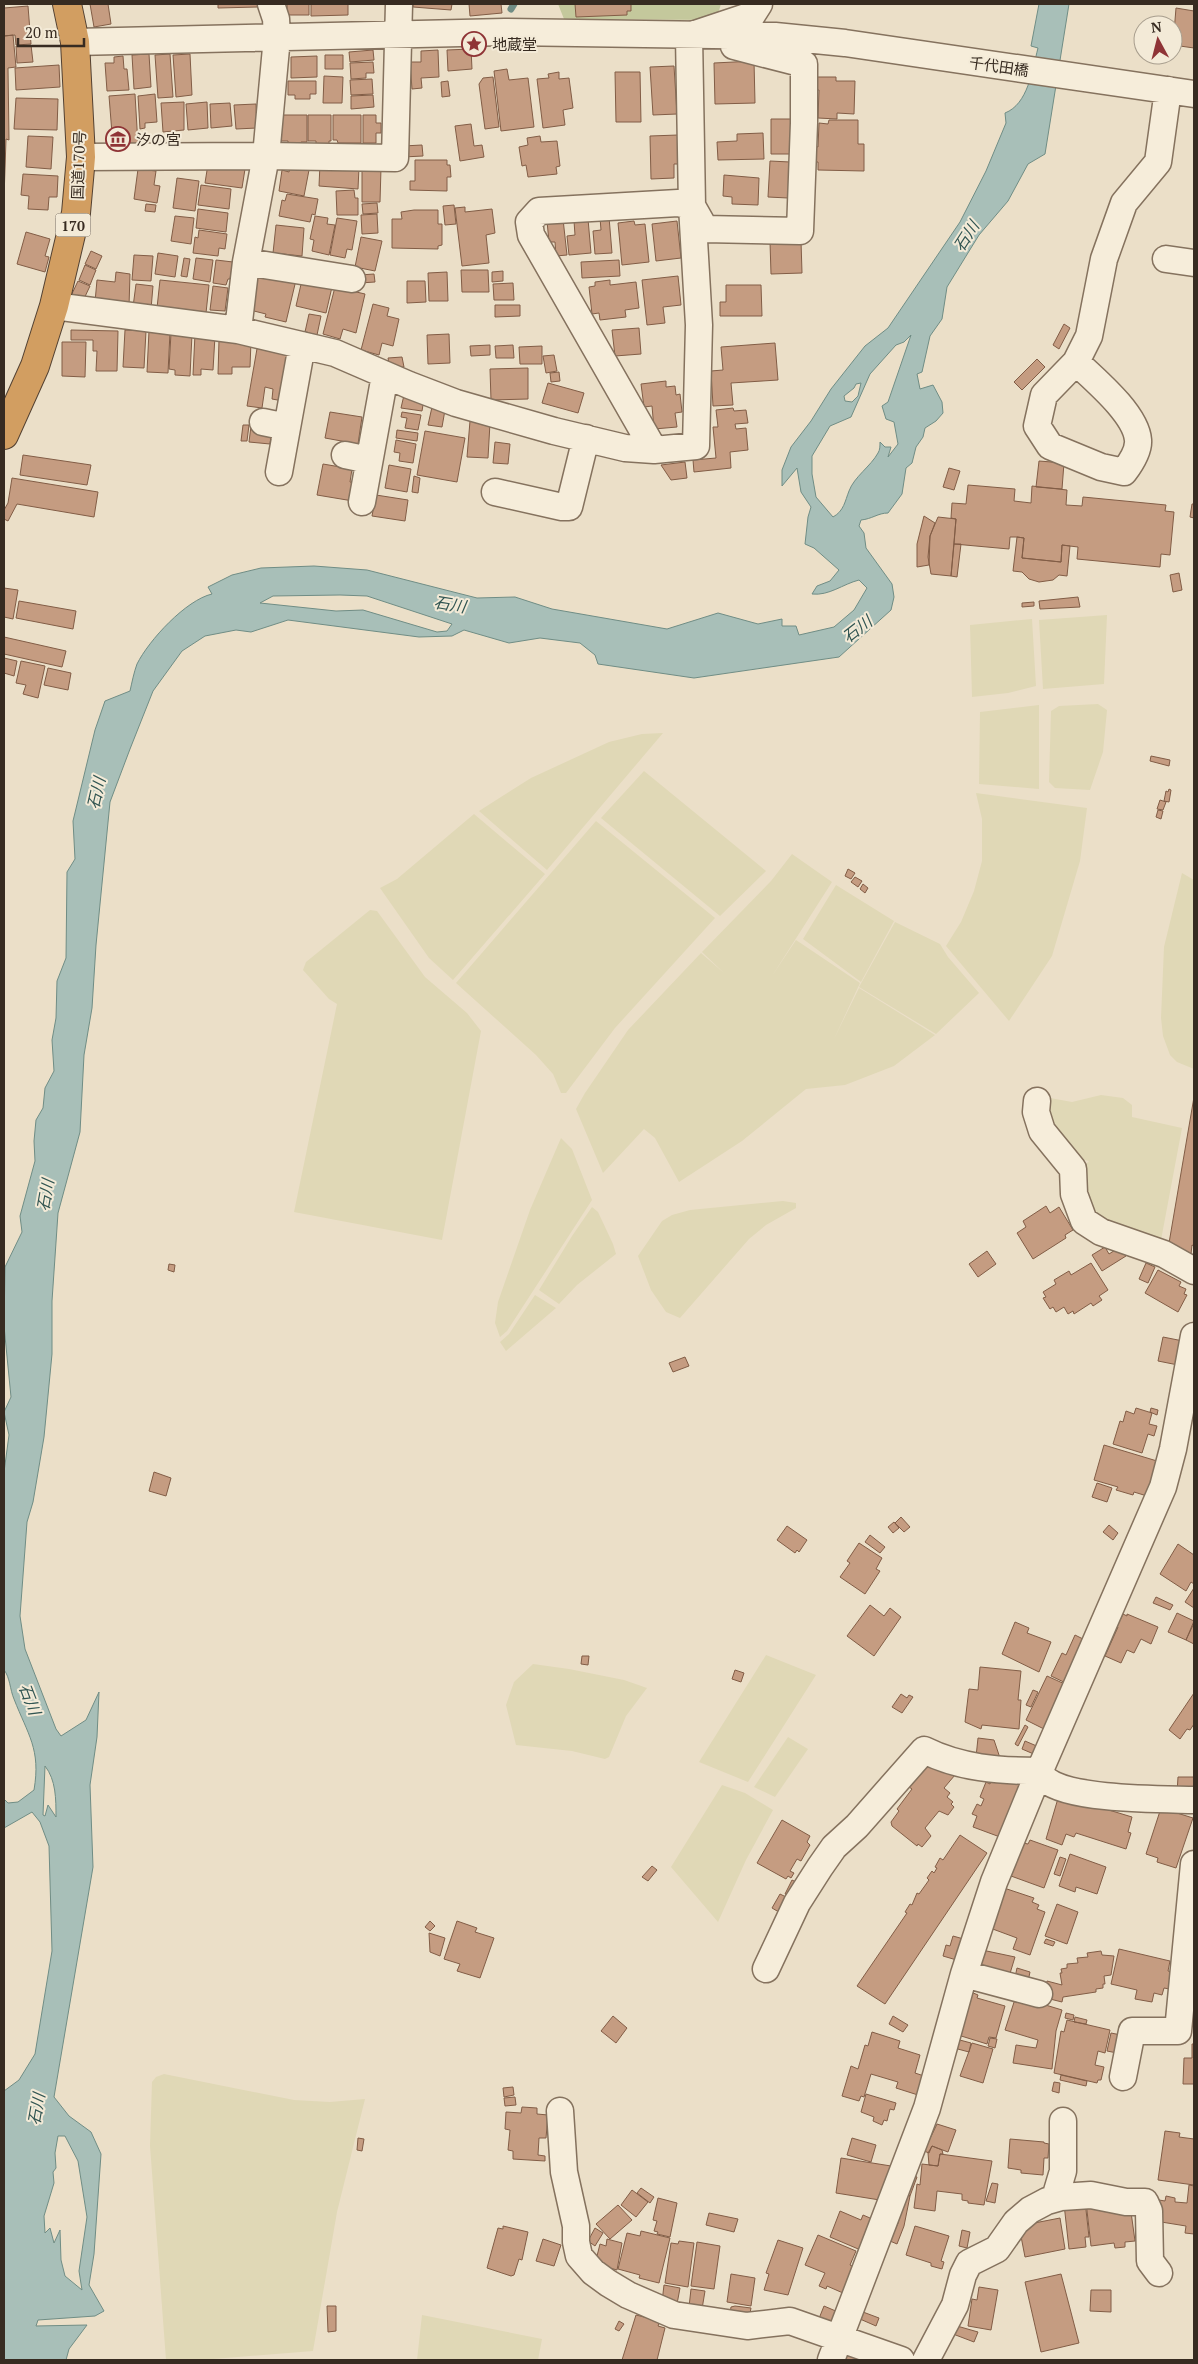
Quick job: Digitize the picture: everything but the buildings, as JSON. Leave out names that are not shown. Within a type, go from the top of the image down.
[{"type":"highway","name":"国道170号","points":[[4,435],[35,366],[54,306],[76,213],[81,157],[75,42],[67,4]]},
{"type":"street","points":[[238,330],[246,262],[266,156],[277,38],[276,19],[271,4]]},
{"type":"street","points":[[81,157],[266,156],[395,158],[399,4]]},
{"type":"street","points":[[701,36],[752,15],[759,4]]},
{"type":"street","name":"千代田橋","points":[[75,42],[505,32],[775,36],[845,43],[1194,94]]},
{"type":"street","points":[[54,306],[238,330],[335,352],[385,375],[456,403],[625,448],[654,450],[696,446],[698,325],[692,206],[701,36]]},
{"type":"street","points":[[654,450],[531,235],[529,222],[539,211],[678,203],[692,206],[705,229],[800,231],[804,64],[701,36]]},
{"type":"street","points":[[1076,362],[1089,336],[1104,258],[1124,203],[1158,162],[1161,89]]},
{"type":"street","points":[[1166,260],[1194,263]]},
{"type":"street","points":[[246,262],[352,279]]},
{"type":"street","points":[[279,472],[275,424],[302,345]]},
{"type":"street","points":[[362,502],[357,457],[385,375]]},
{"type":"street","points":[[511,488],[562,507],[568,507],[586,438]]},
{"type":"street","points":[[1037,1101],[1036,1112],[1042,1131],[1073,1169],[1074,1194],[1084,1221],[1101,1232],[1164,1254],[1194,1271]]},
{"type":"street","points":[[834,2350],[905,2170],[927,2108],[964,1974],[994,1882],[1039,1771],[1163,1486],[1192,1364],[1194,1336]]},
{"type":"street","points":[[766,1969],[797,1903],[834,1847],[857,1826],[924,1750],[946,1760],[968,1765],[1013,1771],[1039,1771],[1047,1780],[1068,1790],[1087,1794],[1194,1800]]},
{"type":"street","points":[[1123,2077],[1132,2030],[1178,2031],[1194,1864]]},
{"type":"street","points":[[964,1974],[1039,1994]]},
{"type":"street","points":[[560,2111],[564,2172],[576,2226],[576,2242],[579,2256],[592,2272],[628,2296],[674,2315],[747,2326],[790,2321],[834,2350],[901,2360]]},
{"type":"street","points":[[1055,2198],[1063,2171],[1064,2121]]},
{"type":"street","points":[[926,2360],[955,2305],[963,2275],[969,2263],[997,2249],[1016,2222],[1030,2210],[1055,2198],[1091,2195],[1126,2202],[1144,2202],[1149,2211],[1150,2261],[1159,2273]]},
{"type":"shaded area","points":[[1107,615],[1104,684],[1043,689],[1039,620]]},
{"type":"shaded area","points":[[1032,619],[1036,686],[1008,693],[972,697],[970,625]]},
{"type":"shaded area","points":[[1098,704],[1107,710],[1103,752],[1090,790],[1055,788],[1049,782],[1051,711],[1059,706]]},
{"type":"shaded area","points":[[1039,705],[1039,789],[979,784],[980,712]]},
{"type":"shaded area","points":[[663,733],[547,870],[479,811],[531,778],[609,742],[642,734]]},
{"type":"shaded area","points":[[644,771],[766,871],[720,916],[601,818]]},
{"type":"shaded area","points":[[976,793],[1087,808],[1080,861],[1052,956],[1009,1021],[946,946],[961,922],[974,891],[982,861],[982,819]]},
{"type":"shaded area","points":[[474,814],[545,874],[453,980],[429,958],[380,888],[397,879]]},
{"type":"shaded area","points":[[596,821],[715,918],[615,1028],[566,1093],[561,1093],[553,1074],[536,1055],[456,983]]},
{"type":"shaded area","points":[[792,854],[832,882],[772,976],[796,940],[860,983],[834,1039],[859,988],[935,1035],[894,1066],[845,1085],[806,1089],[742,1141],[679,1182],[655,1138],[644,1129],[603,1173],[576,1109],[585,1093],[628,1030],[701,953],[724,973],[702,952],[771,881]]},
{"type":"shaded area","points":[[1182,873],[1194,880],[1194,1069],[1177,1062],[1170,1055],[1163,1036],[1161,1018],[1164,947]]},
{"type":"shaded area","points":[[836,885],[894,921],[861,982],[803,939]]},
{"type":"shaded area","points":[[370,910],[377,911],[425,977],[467,1013],[481,1031],[442,1240],[294,1212],[337,1004],[329,999],[303,970],[306,962]]},
{"type":"shaded area","points":[[895,922],[940,944],[948,957],[979,993],[936,1034],[859,987]]},
{"type":"shaded area","points":[[1101,1095],[1123,1098],[1132,1105],[1132,1117],[1182,1128],[1161,1240],[1128,1234],[1083,1206],[1082,1168],[1089,1161],[1076,1158],[1052,1134],[1046,1105],[1050,1098],[1072,1102]]},
{"type":"shaded area","points":[[561,1138],[572,1149],[592,1200],[507,1331],[500,1337],[495,1323],[498,1302],[530,1210]]},
{"type":"shaded area","points":[[783,1201],[796,1203],[796,1208],[766,1225],[749,1239],[680,1318],[666,1312],[651,1290],[638,1256],[662,1221],[672,1215],[690,1210]]},
{"type":"shaded area","points":[[592,1207],[598,1212],[616,1254],[577,1285],[559,1304],[539,1290]]},
{"type":"shaded area","points":[[535,1295],[556,1308],[506,1351],[500,1342],[509,1334]]},
{"type":"shaded area","points":[[766,1655],[816,1675],[748,1782],[699,1762]]},
{"type":"shaded area","points":[[533,1664],[624,1680],[647,1688],[626,1716],[609,1757],[605,1759],[572,1751],[516,1745],[506,1705],[514,1682]]},
{"type":"shaded area","points":[[788,1737],[808,1749],[775,1797],[754,1787]]},
{"type":"shaded area","points":[[722,1785],[745,1793],[773,1810],[746,1860],[718,1922],[671,1867]]},
{"type":"shaded area","points":[[164,2074],[294,2100],[330,2102],[365,2099],[337,2212],[313,2351],[201,2360],[166,2360],[150,2146],[152,2082],[156,2077]]},
{"type":"shaded area","points":[[422,2315],[542,2339],[538,2360],[417,2360]]},
{"type":"green space","points":[[558,4],[721,4],[716,20],[564,19]]},
{"type":"water","name":"石川","points":[[1039,4],[1069,4],[1045,154],[1028,164],[1008,201],[979,235],[947,287],[942,319],[930,336],[922,372],[917,374],[920,389],[933,385],[942,402],[943,413],[936,421],[925,428],[923,437],[916,447],[912,463],[906,468],[902,494],[888,513],[861,520],[859,526],[864,533],[866,548],[892,584],[894,597],[891,610],[839,657],[694,678],[598,664],[595,655],[580,643],[540,638],[509,643],[464,630],[452,636],[419,637],[288,620],[251,632],[236,630],[205,636],[182,651],[153,691],[110,802],[92,1008],[84,1055],[80,1132],[58,1213],[52,1301],[52,1354],[44,1437],[33,1502],[27,1522],[20,1616],[25,1649],[56,1729],[61,1736],[86,1720],[99,1692],[97,1737],[90,1785],[93,1867],[54,2097],[69,2116],[91,2132],[101,2154],[94,2254],[89,2285],[104,2311],[95,2316],[38,2320],[36,2326],[87,2325],[69,2349],[66,2360],[4,2360],[4,2091],[19,2080],[35,2054],[52,1951],[49,1846],[40,1822],[32,1812],[4,1828],[4,1799],[8,1803],[18,1802],[34,1790],[36,1776],[32,1743],[13,1695],[8,1676],[4,1670],[4,1472],[9,1435],[4,1412],[11,1397],[4,1326],[5,1267],[22,1232],[20,1216],[35,1161],[36,1120],[43,1108],[45,1088],[54,1071],[52,1040],[56,1018],[57,981],[66,958],[67,872],[75,859],[73,821],[95,730],[105,701],[130,691],[137,664],[150,644],[180,612],[191,604],[212,594],[208,587],[232,575],[261,568],[314,566],[367,570],[477,598],[515,597],[552,609],[667,629],[718,613],[758,624],[782,619],[782,626],[796,626],[799,635],[834,627],[854,610],[867,588],[859,580],[830,592],[812,594],[817,586],[830,581],[839,570],[814,548],[805,544],[811,507],[801,492],[797,468],[782,486],[782,470],[791,447],[811,421],[831,389],[865,346],[888,328],[960,222],[986,171],[1006,123],[1005,113],[1013,109],[1019,102],[1028,86],[1038,48],[1031,46]],"holes":[[[911,335],[888,402],[882,406],[886,419],[894,422],[898,444],[888,457],[891,447],[885,447],[880,442],[878,453],[851,486],[842,509],[833,517],[816,497],[812,474],[812,456],[830,426],[851,417],[870,374],[896,345],[904,342]],[[861,383],[858,396],[852,402],[845,401],[844,396],[856,384]],[[273,596],[367,596],[452,624],[447,631],[437,632],[363,610],[336,611],[260,603]],[[45,1766],[49,1771],[53,1784],[56,1817],[48,1805],[45,1816],[43,1815]],[[58,2136],[65,2136],[78,2161],[87,2217],[79,2271],[82,2290],[65,2276],[61,2260],[60,2230],[54,2243],[50,2228],[45,2233],[44,2216],[54,2183],[53,2172],[56,2168],[55,2153]]]},
{"type":"waterway","points":[[511,9],[514,4]]},
{"type":"place","name":"地蔵堂","points":[[474,44]]},
{"type":"place","name":"汐の宮","points":[[118,139]]}]
